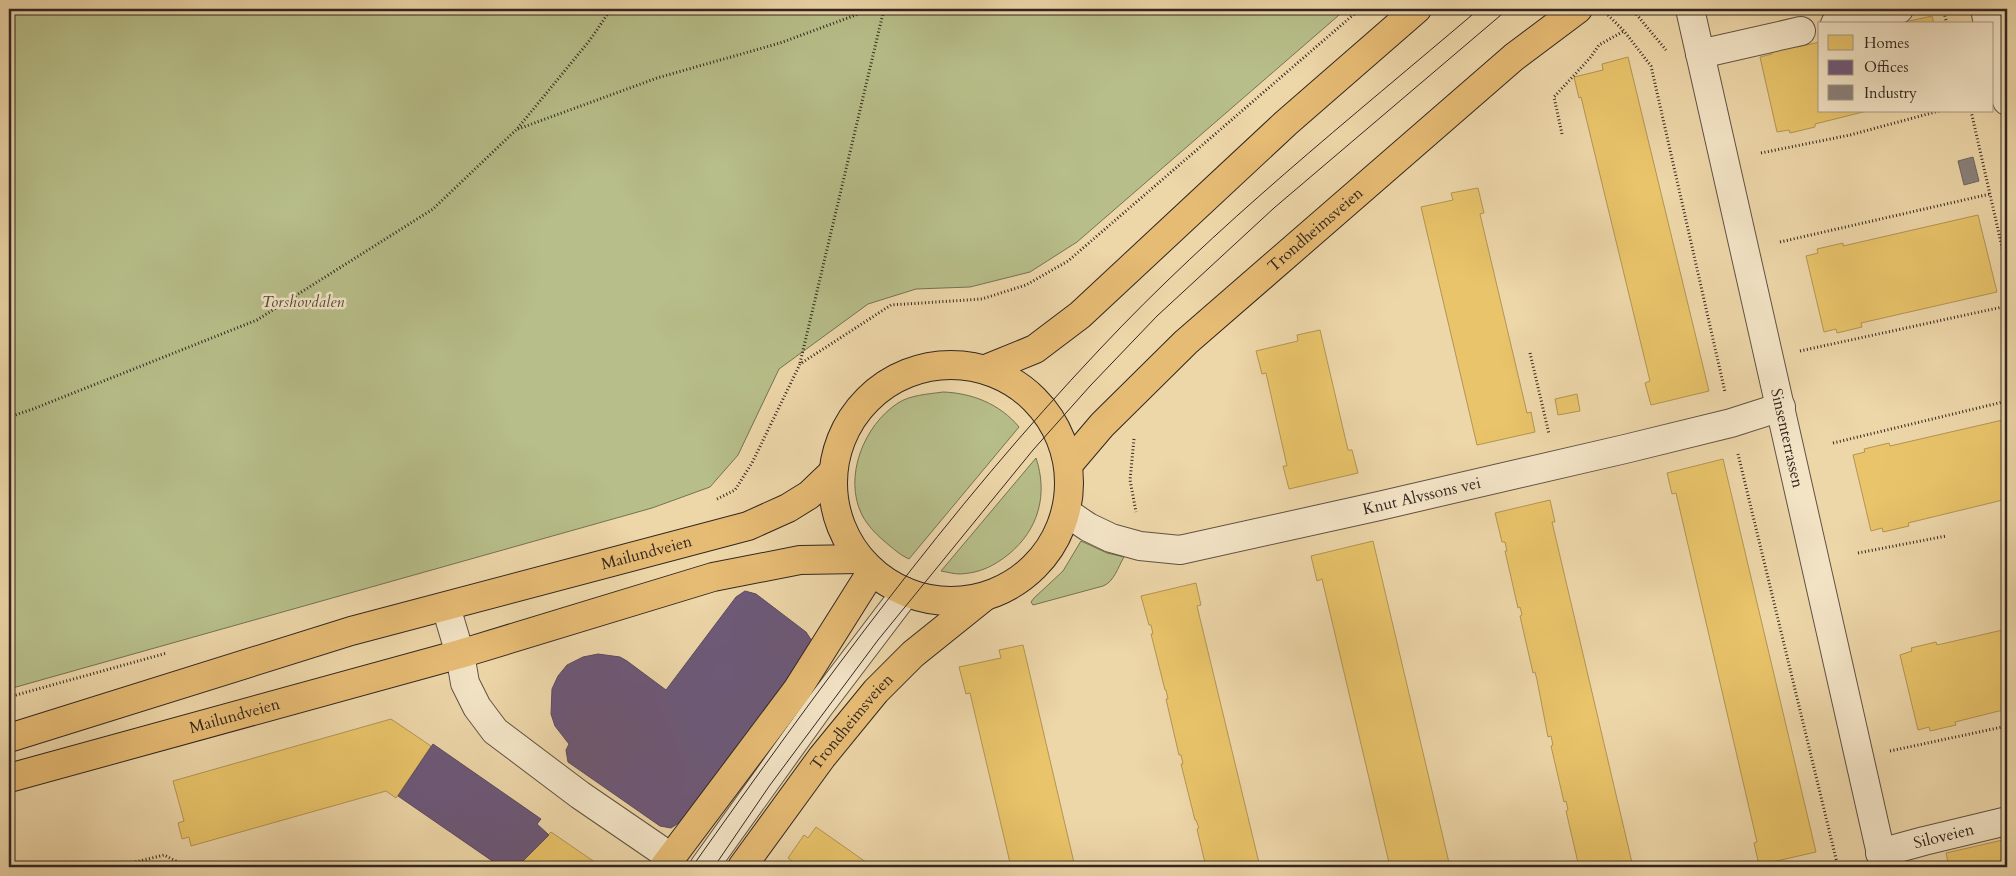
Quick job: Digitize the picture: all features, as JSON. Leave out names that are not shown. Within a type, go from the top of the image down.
[{"type":"main road","points":[[986,369],[1035,349],[1080,315],[1286,123],[1417,9]]},
{"type":"main road","name":"Trondheimsveien","points":[[1068,465],[1102,426],[1186,342],[1514,57],[1578,9]]},
{"type":"main road","points":[[944,364],[986,369],[1008,379],[1038,402],[1043,413],[1055,425],[1064,446],[1068,465],[1069,489],[1066,512],[1059,532],[1049,550],[1020,579],[984,597],[963,601],[930,599],[906,592],[866,565],[847,539],[838,518],[833,496],[833,472],[836,452],[844,431],[854,413],[884,384],[903,374],[923,367],[944,364]]},
{"type":"main road","name":"Mailundveien","points":[[9,738],[351,631],[748,526],[788,508],[802,499],[833,472]]},
{"type":"main road","name":"Mailundveien","points":[[9,778],[460,654],[713,577],[800,560],[866,565]]},
{"type":"main road","points":[[668,863],[796,690],[866,565]]},
{"type":"main road","name":"Trondheimsveien","points":[[742,867],[822,757],[876,690],[914,654],[984,597]]},
{"type":"street","name":"Sinsenterrassen","points":[[1690,9],[1882,860]]},
{"type":"street","points":[[1843,22],[1899,9]]},
{"type":"street","points":[[1985,9],[1988,22]]},
{"type":"street","points":[[1700,54],[1800,31]]},
{"type":"street","points":[[1994,48],[2007,101]]},
{"type":"street","name":"Knut Alvssons vei","points":[[1066,512],[1088,527],[1111,538],[1140,546],[1180,550],[1625,449],[1731,423],[1781,407]]},
{"type":"street","points":[[704,867],[782,757],[906,592]]},
{"type":"street","points":[[446,607],[460,654],[465,683],[477,707],[495,731],[668,863]]},
{"type":"street","points":[[782,757],[796,690]]},
{"type":"street","name":"Siloveien","points":[[1882,860],[1924,841],[2007,821]]},
{"type":"path","points":[[9,416],[33,409],[257,320],[433,209],[517,129],[590,40],[611,9]]},
{"type":"path","points":[[517,129],[657,78],[780,43],[872,9]]},
{"type":"path","points":[[714,501],[735,490],[752,462],[800,364],[884,9]]},
{"type":"path","points":[[800,364],[892,305],[982,299],[1026,285],[1068,261],[1360,9]]},
{"type":"path","points":[[1632,9],[1668,52]]},
{"type":"path","points":[[1942,9],[1946,22]]},
{"type":"path","points":[[1608,15],[1624,31],[1651,66],[1726,398]]},
{"type":"path","points":[[1562,134],[1554,97],[1590,58],[1599,45],[1624,31]]},
{"type":"path","points":[[1761,154],[1850,135],[1935,112]]},
{"type":"path","points":[[1972,112],[2007,269]]},
{"type":"path","points":[[1780,242],[1990,194]]},
{"type":"path","points":[[1770,358],[2007,306]]},
{"type":"path","points":[[1530,353],[1551,442]]},
{"type":"path","points":[[1833,443],[2007,401]]},
{"type":"path","points":[[1135,435],[1130,480],[1137,519]]},
{"type":"path","points":[[1736,446],[1838,867]]},
{"type":"path","points":[[1858,553],[1946,536]]},
{"type":"path","points":[[9,697],[171,652]]},
{"type":"path","points":[[1860,757],[2007,726]]},
{"type":"path","points":[[115,867],[164,855],[188,867]]},
{"type":"green space","name":"Torshovdalen","points":[[9,9],[1346,9],[1077,242],[1030,272],[970,287],[916,289],[868,304],[779,369],[738,455],[710,487],[652,508],[9,689]]},
{"type":"green space","points":[[943,392],[975,397],[985,401],[1003,412],[1019,427],[909,559],[897,552],[878,536],[862,515],[855,485],[856,469],[860,453],[867,438],[875,424],[886,413],[898,403],[908,398]]},
{"type":"green space","points":[[1036,458],[1040,471],[1041,498],[1034,522],[1028,534],[1009,554],[986,568],[960,574],[941,571]]},
{"type":"green space","points":[[1081,541],[1107,553],[1124,557],[1113,578],[1103,586],[1033,605],[1031,602],[1034,598],[1063,571]]},
{"type":"building: Homes","points":[[1932,16],[1934,22],[1905,22]]},
{"type":"building: Homes","points":[[1818,42],[1818,112],[1863,112],[1815,124],[1815,127],[1790,133],[1789,130],[1777,132],[1760,57],[1772,54],[1771,50],[1796,44],[1797,47]]},
{"type":"building: Homes","points":[[1628,57],[1709,391],[1651,405],[1645,383],[1650,381],[1581,97],[1579,98],[1574,77],[1603,70],[1602,64]]},
{"type":"building: Homes","points":[[1478,188],[1484,213],[1480,214],[1527,413],[1531,412],[1535,432],[1477,445],[1421,207],[1453,200],[1451,193]]},
{"type":"building: Homes","points":[[1978,215],[1997,292],[1861,323],[1862,327],[1837,333],[1836,329],[1824,332],[1806,256],[1818,253],[1817,249],[1843,243],[1843,246]]},
{"type":"building: Homes","points":[[1320,330],[1348,450],[1352,450],[1358,473],[1289,489],[1283,466],[1287,466],[1266,373],[1262,374],[1256,351],[1298,341],[1297,335]]},
{"type":"building: Homes","points":[[1577,394],[1580,411],[1558,415],[1555,399]]},
{"type":"building: Homes","points":[[2007,419],[2007,499],[1908,523],[1909,526],[1883,532],[1882,528],[1871,531],[1853,455],[1865,452],[1864,449],[1889,443],[1890,446]]},
{"type":"building: Homes","points":[[1723,459],[1816,852],[1759,865],[1754,843],[1757,842],[1676,493],[1672,494],[1667,473]]},
{"type":"building: Homes","points":[[1550,500],[1555,522],[1552,522],[1633,867],[1579,867],[1566,811],[1568,810],[1566,801],[1564,802],[1551,746],[1553,745],[1551,736],[1548,737],[1537,680],[1535,672],[1533,673],[1520,616],[1522,615],[1520,607],[1518,608],[1505,551],[1507,551],[1505,542],[1502,542],[1495,513]]},
{"type":"building: Homes","points":[[1373,541],[1450,867],[1390,867],[1322,579],[1317,581],[1311,556]]},
{"type":"building: Homes","points":[[1196,583],[1201,605],[1197,606],[1260,867],[1206,867],[1197,829],[1199,828],[1195,820],[1181,764],[1183,764],[1181,755],[1179,755],[1166,699],[1168,699],[1166,690],[1151,634],[1153,634],[1151,625],[1149,625],[1141,596]]},
{"type":"building: Homes","points":[[2007,629],[2007,709],[1955,722],[1956,725],[1930,731],[1929,727],[1918,730],[1900,655],[1912,651],[1911,648],[1936,642],[1937,645]]},
{"type":"building: Homes","points":[[1023,645],[1075,867],[1011,867],[970,693],[966,694],[959,667],[1001,658],[999,650]]},
{"type":"building: Homes","points":[[391,719],[431,746],[396,798],[386,791],[191,846],[189,837],[182,839],[178,823],[184,821],[173,781]]},
{"type":"building: Homes","points":[[816,827],[873,867],[788,867],[792,861],[788,858],[804,835],[808,838]]},
{"type":"building: Homes","points":[[551,832],[602,867],[517,867]]},
{"type":"building: Homes","points":[[2007,839],[2007,867],[1949,867],[1946,853]]},
{"type":"building: Offices","points":[[745,591],[756,594],[806,632],[812,641],[811,647],[680,822],[671,828],[660,826],[568,762],[566,750],[569,744],[555,726],[551,714],[552,689],[558,676],[567,665],[583,657],[598,654],[620,657],[666,690],[736,597]]},
{"type":"building: Offices","points":[[433,744],[541,819],[537,824],[549,835],[517,867],[501,867],[398,796]]},
{"type":"building: Industry","points":[[1973,157],[1979,181],[1964,185],[1958,161]]},
{"type":"tram line","points":[[692,867],[886,601],[1043,411],[1143,304],[1189,260],[1284,174],[1479,9]]},
{"type":"tram line","points":[[714,867],[770,785],[878,640],[1033,450],[1090,386],[1157,316],[1274,208],[1508,9]]}]
